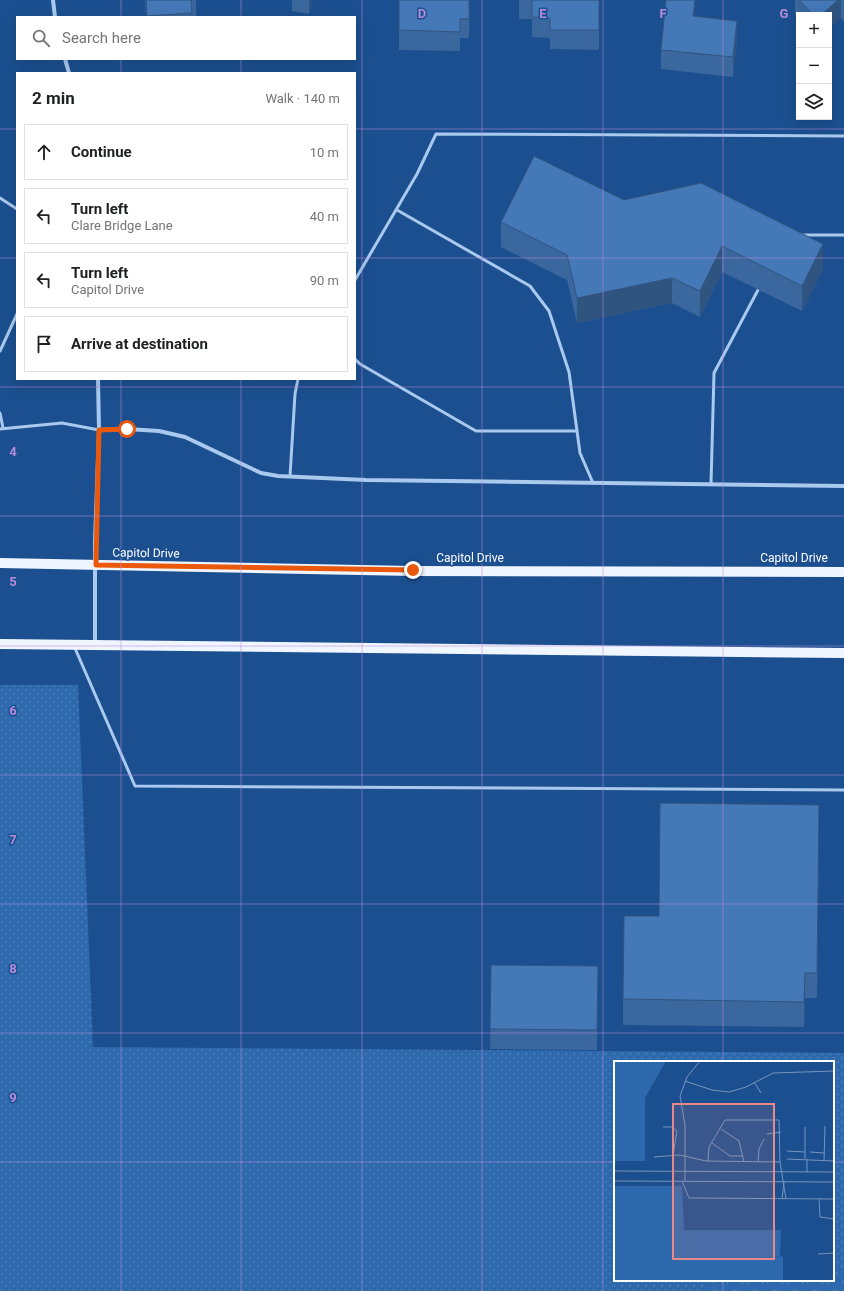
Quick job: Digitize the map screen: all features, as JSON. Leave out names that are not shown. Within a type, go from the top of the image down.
[{"type":"main road","name":"Capitol Drive","points":[[0,564],[413,570],[844,572]]},
{"type":"main road","points":[[0,644],[844,653]]},
{"type":"street","points":[[53,0],[55,16]]},
{"type":"street","points":[[65,60],[69,72]]},
{"type":"street","points":[[95,645],[99,430],[98,380]]},
{"type":"street","points":[[99,430],[127,429],[159,431],[185,437],[261,473],[290,476],[366,480],[844,486]]},
{"type":"lane","points":[[356,278],[417,174],[436,134],[844,136]]},
{"type":"lane","points":[[0,198],[16,208]]},
{"type":"lane","points":[[397,210],[530,286],[549,311],[569,372],[580,453],[593,482]]},
{"type":"lane","points":[[799,235],[844,235]]},
{"type":"lane","points":[[711,484],[714,373],[758,290]]},
{"type":"lane","points":[[0,351],[16,316]]},
{"type":"lane","points":[[356,359],[360,364],[476,431],[577,431]]},
{"type":"lane","points":[[290,476],[295,394],[298,380]]},
{"type":"lane","points":[[0,413],[1,428],[62,423],[99,430]]},
{"type":"lane","points":[[73,645],[135,786],[844,790]]},
{"type":"green space","points":[[0,685],[78,685],[93,1047],[844,1053],[844,1269],[834,1271],[834,1061],[614,1061],[614,1281],[742,1281],[705,1285],[705,1291],[0,1291]]},
{"type":"green space","points":[[844,1269],[844,1291],[705,1291],[704,1285],[742,1281],[834,1281],[834,1271]]},
{"type":"building","points":[[146,0],[191,0],[192,13],[147,16]]},
{"type":"building","points":[[399,0],[469,0],[469,19],[460,19],[460,32],[399,30]]},
{"type":"building","points":[[532,0],[599,0],[599,30],[550,30],[550,18],[532,17]]},
{"type":"building","points":[[666,0],[695,0],[693,16],[737,21],[733,57],[661,50]]},
{"type":"building","points":[[799,0],[838,0],[824,12],[810,12]]},
{"type":"building","points":[[534,156],[624,200],[701,183],[823,244],[802,286],[722,246],[700,291],[672,278],[577,298],[567,255],[501,222]]},
{"type":"building","points":[[660,803],[819,805],[817,973],[805,973],[804,1002],[623,999],[624,916],[659,916]]},
{"type":"building","points":[[491,965],[598,966],[597,1030],[490,1029]]},
{"type":"route","points":[[127,429],[99,430],[95,542],[96,565],[413,570]]}]
